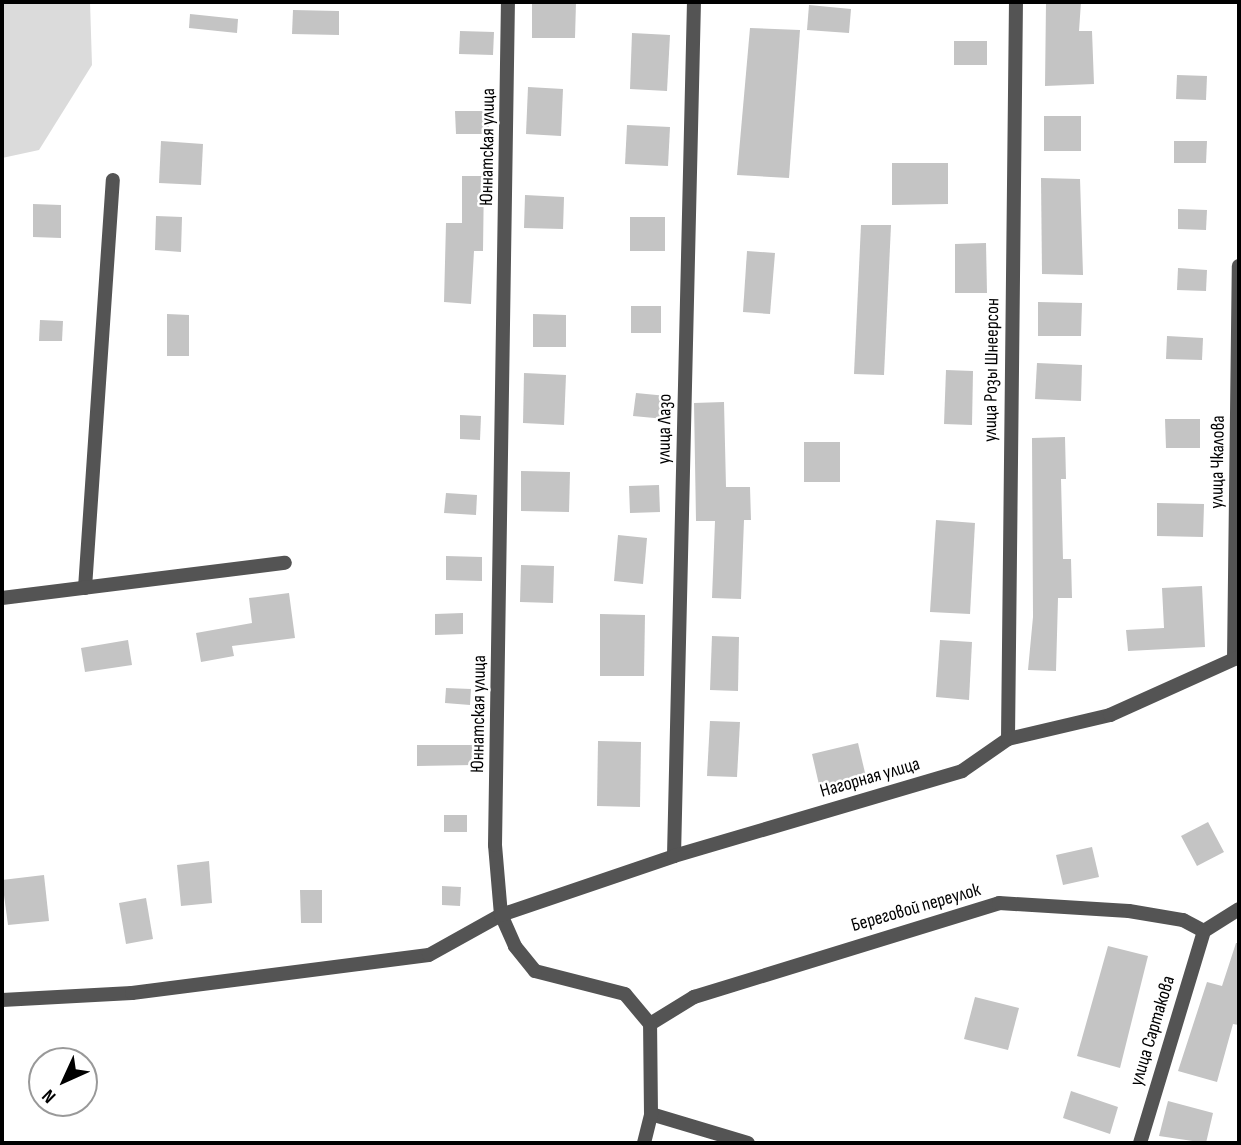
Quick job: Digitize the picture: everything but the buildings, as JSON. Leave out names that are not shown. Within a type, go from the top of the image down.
[{"type":"street","name":"Юннатская улица","points":[[500,915],[495,845],[508,2]]},
{"type":"street","name":"улица Лазо","points":[[674,856],[694,2]]},
{"type":"street","name":"улица Розы Шнеерсон","points":[[1008,739],[1016,2]]},
{"type":"street","points":[[85,588],[113,180]]},
{"type":"street","name":"улица Чкалова","points":[[1237,658],[1239,266]]},
{"type":"street","points":[[2,598],[285,563]]},
{"type":"street","name":"Нагорная улица","points":[[500,915],[674,856],[962,771],[1008,739],[1110,715],[1237,658]]},
{"type":"street","name":"Береговой переулок","points":[[650,1024],[694,997],[999,903],[1129,911],[1183,920],[1204,931]]},
{"type":"street","points":[[1204,931],[1239,909]]},
{"type":"street","points":[[2,1000],[132,993],[429,955],[500,915],[514,946],[535,971],[625,994],[650,1024],[652,1114],[644,1143]]},
{"type":"street","name":"улица Сартакова","points":[[1140,1143],[1204,931]]},
{"type":"street","points":[[652,1114],[748,1143]]},
{"type":"shaded area","points":[[2,2],[90,2],[92,65],[39,150],[2,158]]}]
